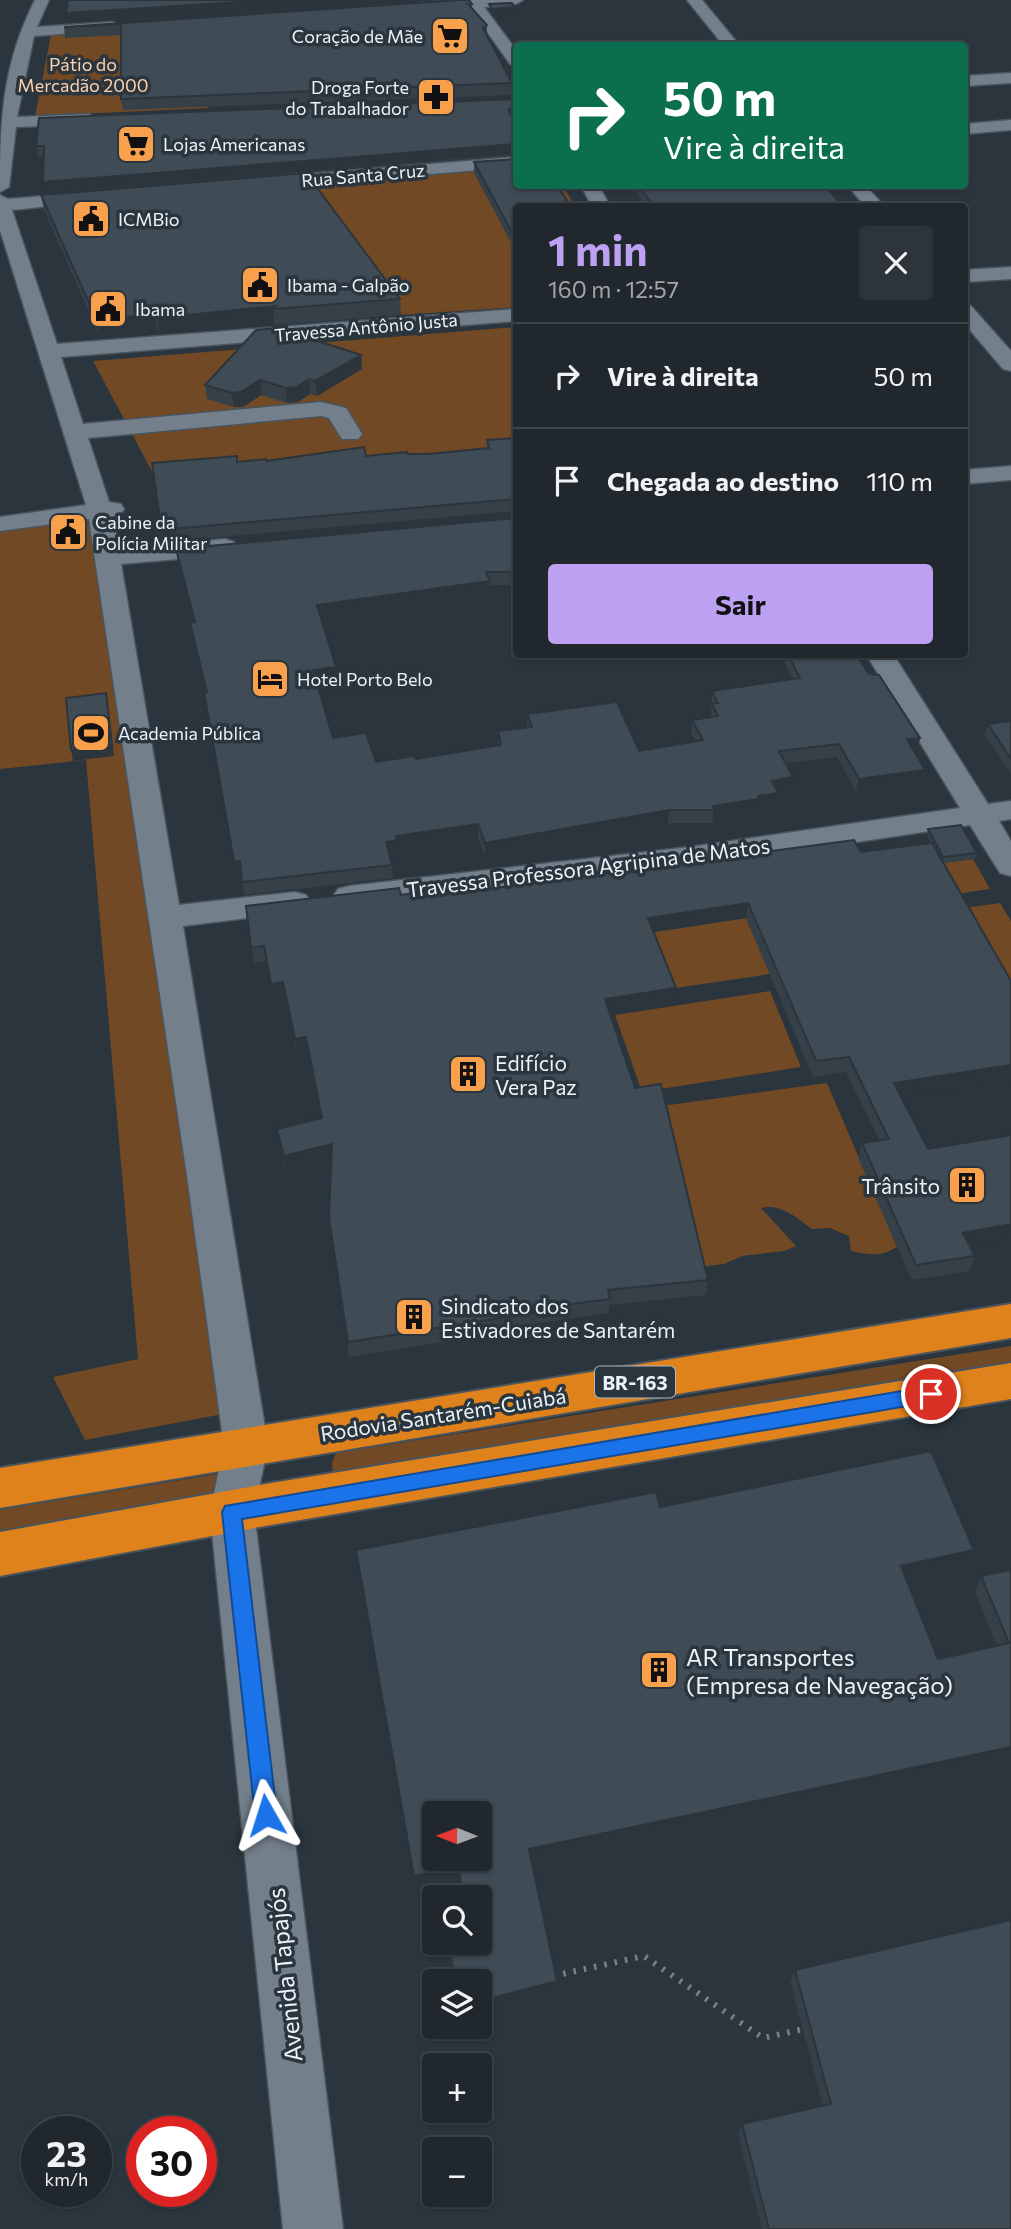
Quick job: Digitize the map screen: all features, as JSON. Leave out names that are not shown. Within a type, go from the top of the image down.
[{"type":"highway","name":"Rodovia Santarém-Cuiabá","points":[[0,1488],[1011,1321]]},
{"type":"highway","points":[[0,1554],[232,1512],[1011,1381]]},
{"type":"street","points":[[0,187],[8,122],[27,32],[42,0]]},
{"type":"street","points":[[411,7],[516,0]]},
{"type":"street","points":[[694,0],[730,42]]},
{"type":"street","points":[[473,1],[513,57]]},
{"type":"street","points":[[27,32],[127,25]]},
{"type":"street","points":[[968,81],[1011,78]]},
{"type":"street","points":[[8,122],[99,118]]},
{"type":"street","points":[[968,129],[1008,128]]},
{"type":"street","name":"Rua Santa Cruz","points":[[237,185],[513,162]]},
{"type":"street","points":[[860,189],[872,203]]},
{"type":"street","points":[[112,195],[0,203],[75,432],[106,510],[108,558],[246,1446]]},
{"type":"street","points":[[968,276],[1011,273]]},
{"type":"street","name":"Travessa Antônio Justa","points":[[48,351],[513,315]]},
{"type":"street","points":[[968,315],[1011,363]]},
{"type":"street","points":[[75,432],[321,409],[338,413],[350,434]]},
{"type":"street","points":[[968,477],[1011,474]]},
{"type":"street","points":[[0,524],[106,510]]},
{"type":"street","points":[[108,558],[255,544]]},
{"type":"street","points":[[881,658],[1011,866]]},
{"type":"street","name":"Travessa Professora Agripina de Matos","points":[[165,917],[690,857],[1011,810]]},
{"type":"street","name":"Avenida Tapajós","points":[[246,1446],[232,1512],[313,2229]]},
{"type":"path","points":[[553,1976],[644,1956],[763,2038],[803,2029]]},
{"type":"green space","name":"Pátio do Mercadão 2000","points":[[194,26],[210,87],[208,108],[35,116],[51,35]]},
{"type":"green space","points":[[513,168],[513,189],[565,189],[573,203],[513,203],[513,307],[401,315],[305,185]]},
{"type":"green space","points":[[513,327],[513,447],[154,475],[93,361]]},
{"type":"green space","points":[[90,506],[223,1414],[85,1440],[53,1377],[138,1359],[86,760],[0,769],[0,518]]},
{"type":"green space","points":[[973,859],[990,889],[949,895],[932,864]]},
{"type":"green space","points":[[1000,903],[1011,921],[1011,1005],[957,909]]},
{"type":"green space","points":[[746,918],[770,974],[669,989],[647,933]]},
{"type":"green space","points":[[770,991],[801,1067],[642,1092],[615,1015]]},
{"type":"green space","points":[[827,1083],[897,1247],[875,1254],[851,1251],[849,1236],[830,1228],[812,1229],[788,1212],[768,1207],[761,1208],[796,1246],[784,1251],[742,1256],[724,1264],[700,1267],[662,1106]]},
{"type":"green space","points":[[1011,1346],[1011,1373],[333,1473],[332,1463],[336,1453]]},
{"type":"green space","points":[[224,1473],[225,1497],[0,1535],[0,1510]]},
{"type":"building","points":[[68,0],[274,0],[66,13]]},
{"type":"building","points":[[469,0],[472,4],[468,4],[487,25],[483,28],[512,83],[121,99],[121,24],[64,27]]},
{"type":"building","points":[[512,3],[515,7],[492,9],[489,4]]},
{"type":"building","points":[[513,99],[513,106],[508,110],[513,118],[513,144],[43,182],[44,146],[36,146],[39,118]]},
{"type":"building","points":[[513,159],[513,189],[559,189],[569,203],[513,203],[513,234],[474,162]]},
{"type":"building","points":[[306,173],[400,299],[273,309],[276,306],[158,318],[155,313],[97,321],[41,195]]},
{"type":"building","points":[[641,189],[828,189],[840,203],[652,203]]},
{"type":"building","points":[[278,328],[361,355],[315,381],[309,379],[297,387],[286,388],[260,380],[241,392],[232,393],[205,385],[256,330]]},
{"type":"building","points":[[513,438],[513,499],[171,529],[170,525],[161,526],[152,463],[237,456],[237,462],[266,461],[364,447],[366,456],[407,452],[428,454],[489,448],[487,440]]},
{"type":"building","points":[[513,518],[513,572],[486,572],[490,581],[317,605],[336,667],[313,670],[333,738],[366,733],[376,762],[414,756],[416,759],[501,745],[498,731],[532,727],[527,714],[617,702],[639,751],[703,740],[692,720],[718,716],[712,704],[718,703],[712,691],[800,678],[790,658],[859,658],[869,674],[879,675],[920,738],[907,739],[925,770],[859,779],[839,744],[779,751],[793,777],[772,781],[778,793],[758,796],[759,799],[713,806],[714,810],[669,810],[485,843],[478,824],[396,836],[397,840],[386,842],[392,865],[242,882],[240,861],[234,861],[204,692],[207,692],[190,623],[195,622],[176,549]]},
{"type":"building","name":"Academia Pública","points":[[106,693],[112,745],[71,750],[66,698]]},
{"type":"building","points":[[1011,721],[1011,759],[988,724]]},
{"type":"building","points":[[961,825],[977,853],[943,857],[928,829]]},
{"type":"building","points":[[854,840],[861,852],[932,843],[1011,981],[1011,1065],[894,1083],[928,1149],[1011,1135],[1011,1224],[963,1233],[975,1256],[916,1265],[862,1143],[889,1139],[849,1057],[816,1061],[748,903],[648,918],[676,988],[605,999],[635,1088],[661,1084],[708,1280],[608,1290],[610,1299],[532,1309],[533,1313],[348,1342],[329,1218],[332,1144],[284,1156],[277,1129],[322,1118],[306,1037],[295,1039],[283,982],[271,984],[264,946],[251,948],[246,906],[399,888],[401,895],[427,891],[428,897]]},
{"type":"building","points":[[931,1451],[974,1550],[901,1566],[938,1659],[1009,1643],[981,1576],[1011,1570],[1011,1747],[529,1849],[557,1981],[492,1998],[492,1969],[454,1969],[451,1955],[492,1955],[492,1885],[462,1885],[459,1871],[492,1871],[492,1801],[422,1801],[422,1871],[436,1871],[414,1876],[356,1550],[656,1492],[660,1507]]},
{"type":"building","points":[[1011,1920],[1011,2229],[769,2229],[742,2124],[831,2104],[795,1970]]},
{"type":"place","name":"Coração de Mãe","points":[[450,36]]},
{"type":"place","name":"Droga Forte do Trabalhador","points":[[436,97]]},
{"type":"place","name":"Lojas Americanas","points":[[136,144]]},
{"type":"place","name":"ICMBio","points":[[91,219]]},
{"type":"place","name":"Ibama - Galpão","points":[[260,285]]},
{"type":"place","name":"Ibama","points":[[108,309]]},
{"type":"place","name":"Cabine da Polícia Militar","points":[[68,532]]},
{"type":"place","name":"Hotel Porto Belo","points":[[270,679]]},
{"type":"place","name":"Academia Pública","points":[[91,733]]},
{"type":"place","name":"Edifício Vera Paz","points":[[468,1074]]},
{"type":"place","name":"Trânsito","points":[[967,1185]]},
{"type":"place","name":"Sindicato dos Estivadores de Santarém","points":[[414,1317]]},
{"type":"place","name":"AR Transportes (Empresa de Navegação)","points":[[659,1670]]},
{"type":"route","points":[[266,1815],[232,1512],[931,1394]]}]
